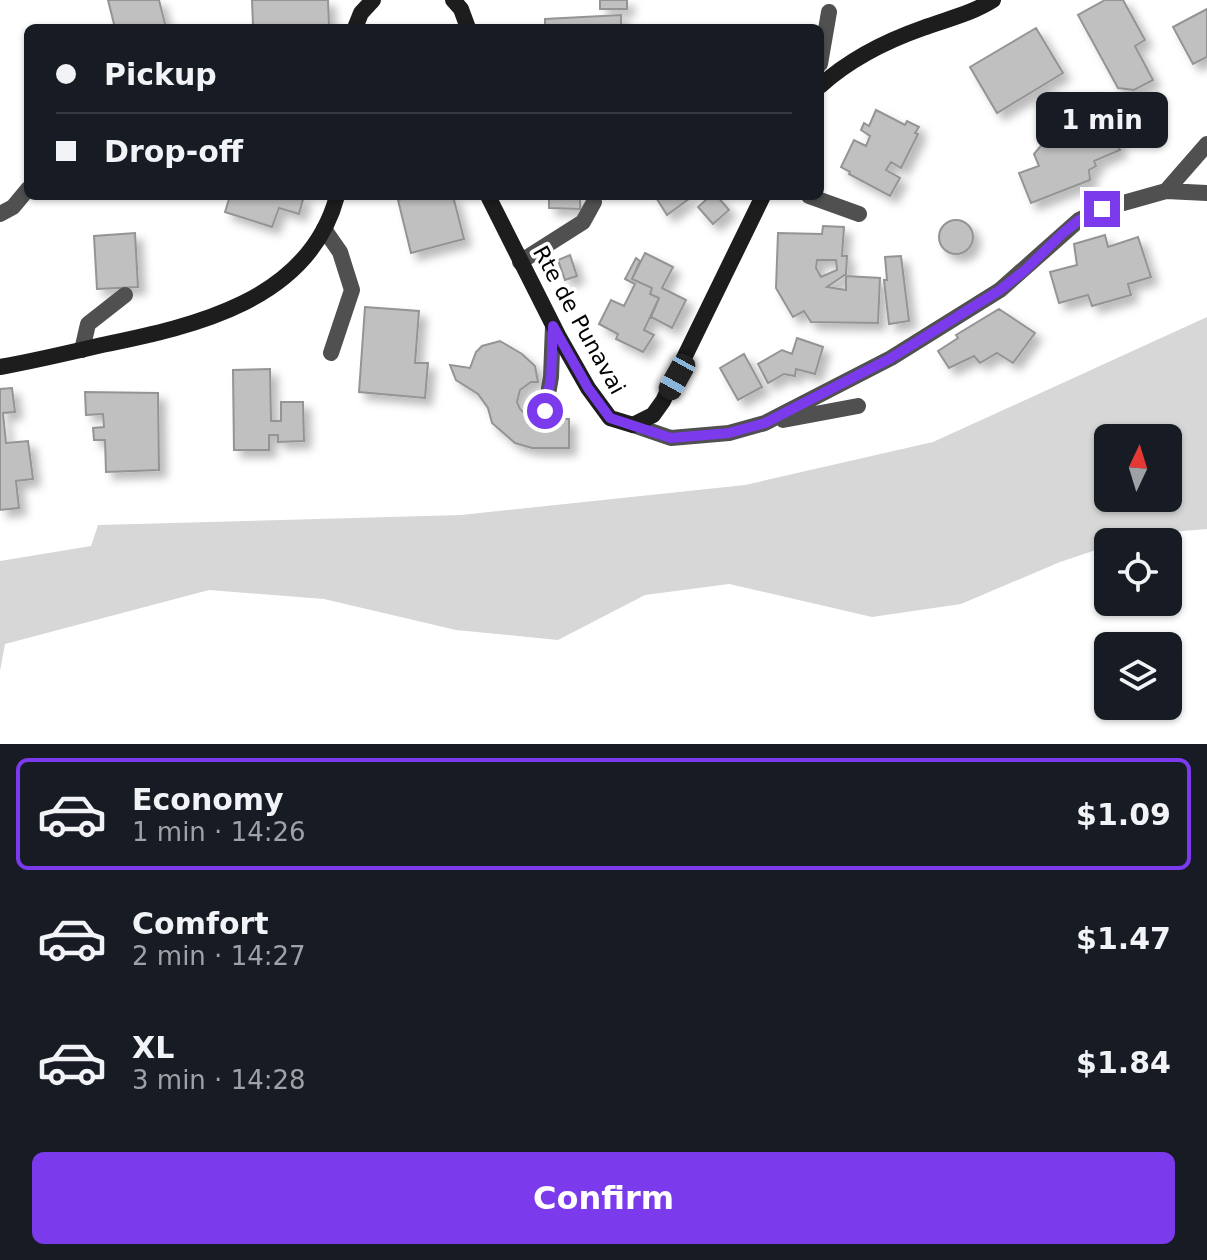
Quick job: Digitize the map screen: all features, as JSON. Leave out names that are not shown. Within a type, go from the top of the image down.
[{"type":"main road","points":[[357,24],[361,13],[373,0]]},
{"type":"main road","points":[[453,0],[461,9],[467,24]]},
{"type":"main road","points":[[824,83],[857,58],[890,40],[959,17],[993,0]]},
{"type":"main road","points":[[0,367],[182,327],[250,301],[287,277],[316,245],[335,200]]},
{"type":"main road","name":"Rte de Punavai","points":[[490,200],[553,326],[603,409],[610,418],[633,425]]},
{"type":"main road","points":[[633,425],[653,415],[663,401],[761,200]]},
{"type":"street","points":[[824,41],[829,12]]},
{"type":"street","points":[[1166,191],[1207,144]]},
{"type":"street","points":[[765,423],[891,358],[1000,290],[1079,220],[1102,209],[1166,191],[1207,193]]},
{"type":"street","points":[[0,214],[13,207],[24,194]]},
{"type":"street","points":[[820,200],[859,214]]},
{"type":"street","points":[[520,262],[583,222],[594,202]]},
{"type":"street","points":[[324,229],[340,252],[352,290],[331,353]]},
{"type":"street","points":[[82,350],[88,324],[125,295]]},
{"type":"street","points":[[545,411],[551,377],[553,326]]},
{"type":"street","points":[[633,425],[671,438],[729,433],[765,423],[858,406]]},
{"type":"shaded area","points":[[1207,317],[1207,529],[1094,528],[1094,551],[961,604],[872,617],[729,584],[645,595],[558,640],[456,630],[324,599],[209,590],[5,644],[0,671],[0,561],[91,546],[98,525],[461,515],[745,485],[933,442]]},
{"type":"building","points":[[108,0],[159,0],[165,24],[114,24]]},
{"type":"building","points":[[252,0],[328,0],[329,24],[253,24]]},
{"type":"building","points":[[600,0],[627,0],[627,9],[600,9]]},
{"type":"building","points":[[1105,0],[1123,0],[1145,40],[1135,46],[1153,80],[1134,90],[1118,88],[1078,15]]},
{"type":"building","points":[[1207,9],[1207,57],[1193,64],[1173,27]]},
{"type":"building","points":[[621,15],[621,24],[545,24],[545,19]]},
{"type":"building","points":[[1036,28],[1063,73],[997,113],[970,67]]},
{"type":"building","points":[[1097,93],[1110,124],[1098,129],[1100,133],[1110,128],[1120,150],[1094,161],[1096,166],[1089,170],[1090,180],[1031,203],[1019,173],[1039,166],[1034,154],[1065,117],[1061,109]]},
{"type":"building","points":[[876,110],[905,125],[907,121],[919,127],[901,168],[891,162],[886,170],[900,178],[890,196],[841,167],[854,140],[866,146],[870,136],[861,130],[864,123],[869,126]]},
{"type":"building","points":[[229,200],[303,200],[299,214],[279,208],[272,227],[225,212]]},
{"type":"building","points":[[398,200],[454,200],[464,239],[411,253]]},
{"type":"building","points":[[549,200],[580,200],[580,209],[549,208]]},
{"type":"building","points":[[658,200],[688,200],[667,215]]},
{"type":"building","points":[[706,200],[720,200],[729,210],[713,224],[698,207]]},
{"type":"building","points":[[956,220],[968,225],[973,237],[968,249],[956,254],[944,249],[939,237],[944,225]]},
{"type":"building","points":[[823,226],[844,227],[842,256],[847,256],[846,274],[827,287],[846,290],[846,276],[880,278],[878,323],[811,322],[804,311],[793,317],[776,288],[778,233],[822,234]],"holes":[[[817,260],[836,260],[837,270],[821,277],[816,268]]]},
{"type":"building","points":[[135,233],[138,287],[97,289],[94,236]]},
{"type":"building","points":[[1105,235],[1108,247],[1138,237],[1151,277],[1128,284],[1131,295],[1092,306],[1088,295],[1059,303],[1050,272],[1077,265],[1074,244]]},
{"type":"building","points":[[645,253],[673,267],[662,288],[686,300],[672,328],[651,317],[659,298],[650,294],[652,288],[632,279]]},
{"type":"building","points":[[570,255],[577,276],[565,280],[558,260]]},
{"type":"building","points":[[901,256],[909,321],[889,324],[885,257]]},
{"type":"building","points":[[636,258],[640,261],[632,279],[652,288],[650,294],[659,298],[644,330],[654,335],[643,352],[616,339],[618,334],[599,324],[611,300],[624,306],[635,284],[625,279]]},
{"type":"building","points":[[365,307],[419,311],[415,363],[428,363],[425,398],[359,392]]},
{"type":"building","points":[[999,309],[1035,333],[1013,363],[997,353],[980,363],[974,356],[949,368],[938,351],[958,338],[956,335]]},
{"type":"building","points":[[797,338],[823,347],[815,374],[796,369],[795,376],[784,374],[768,383],[758,364],[782,350],[792,354]]},
{"type":"building","points":[[500,341],[535,366],[538,382],[531,382],[520,390],[517,402],[520,409],[530,418],[569,419],[569,448],[532,448],[515,443],[492,423],[488,408],[478,394],[456,380],[450,365],[470,368],[482,346]]},
{"type":"building","points":[[744,354],[762,387],[738,400],[720,368]]},
{"type":"building","points":[[270,369],[271,421],[281,421],[281,402],[303,402],[304,441],[278,442],[278,435],[269,435],[269,450],[234,450],[233,370]]},
{"type":"building","points":[[12,388],[15,412],[3,413],[6,443],[28,441],[33,479],[16,481],[19,508],[0,510],[0,389]]},
{"type":"building","points":[[85,392],[158,393],[159,470],[106,472],[105,440],[94,440],[93,428],[104,427],[103,414],[86,415]]},
{"type":"route","points":[[545,411],[551,377],[553,326],[588,388],[610,418],[622,424],[671,438],[729,433],[765,423],[891,358],[1000,290],[1079,220],[1102,209]]}]
